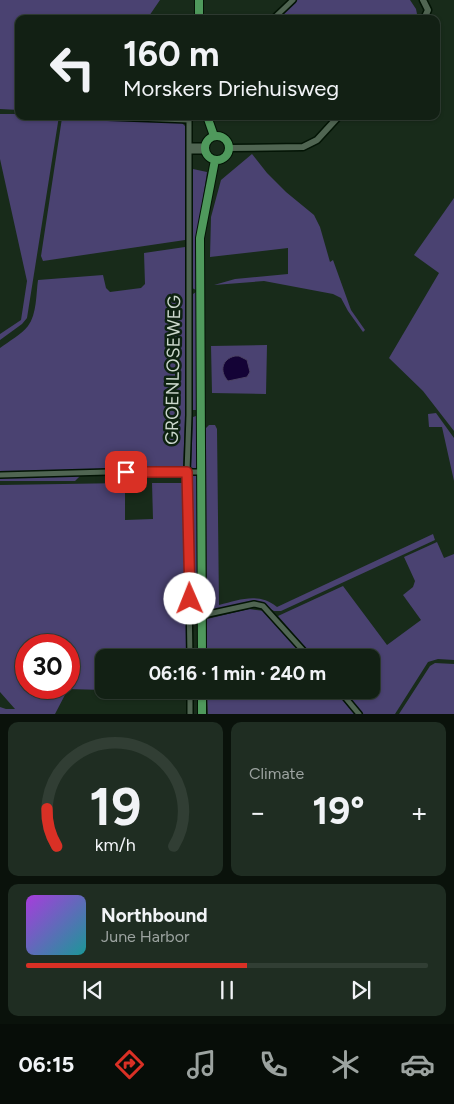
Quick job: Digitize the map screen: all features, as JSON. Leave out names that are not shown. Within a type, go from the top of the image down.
[{"type":"main road","points":[[199,0],[199,15]]},
{"type":"main road","points":[[208,120],[214,136]]},
{"type":"main road","points":[[214,136],[220,136],[225,139],[229,148],[226,156],[215,160],[209,157],[205,148],[207,141],[214,136]]},
{"type":"main road","name":"GROENLOSEWEG","points":[[202,649],[200,238],[215,160]]},
{"type":"main road","points":[[202,699],[202,714]]},
{"type":"street","points":[[277,15],[293,0]]},
{"type":"street","points":[[423,0],[428,10],[426,15]]},
{"type":"street","name":"GROENLOSEWEG","points":[[189,120],[189,415],[187,472],[190,649]]},
{"type":"street","points":[[229,148],[303,146],[317,140],[335,120]]},
{"type":"street","points":[[189,148],[205,148]]},
{"type":"street","points":[[0,475],[201,472]]},
{"type":"street","points":[[190,618],[254,604],[264,606],[302,649]]},
{"type":"street","points":[[190,699],[190,714]]},
{"type":"street","points":[[346,699],[359,714]]},
{"type":"shaded area","points":[[0,0],[160,0],[150,15],[15,15],[15,110],[0,109]]},
{"type":"shaded area","points":[[295,0],[410,0],[417,14],[416,15],[279,15]]},
{"type":"shaded area","points":[[0,114],[15,114],[15,120],[58,120],[27,318],[0,340],[0,334],[21,320],[27,281],[0,159]]},
{"type":"shaded area","points":[[62,120],[180,121],[185,126],[185,240],[43,261],[41,256]]},
{"type":"shaded area","points":[[252,154],[286,192],[314,215],[320,227],[330,262],[333,260],[351,310],[365,330],[363,332],[341,298],[333,294],[264,281],[214,285],[235,279],[288,274],[288,248],[210,257],[211,217],[221,180]]},
{"type":"shaded area","points":[[191,170],[207,172],[199,224],[196,290],[192,288]]},
{"type":"shaded area","points":[[454,198],[454,431],[423,391],[389,358],[439,273],[414,255]]},
{"type":"shaded area","points":[[185,247],[185,420],[183,470],[0,471],[0,348],[22,332],[31,321],[35,310],[38,280],[103,275],[106,288],[110,292],[141,288],[145,284],[144,253]]},
{"type":"shaded area","points":[[196,292],[198,410],[193,410],[193,294]]},
{"type":"shaded area","points":[[267,345],[266,394],[212,393],[211,346]]},
{"type":"shaded area","points":[[235,356],[247,360],[250,372],[247,377],[228,381],[223,373],[223,366],[227,360]]},
{"type":"shaded area","points":[[436,413],[454,438],[454,481],[442,427],[429,427],[428,414]]},
{"type":"shaded area","points":[[198,416],[199,468],[195,469],[191,467],[193,417]]},
{"type":"shaded area","points":[[209,425],[215,425],[217,429],[219,605],[242,599],[256,598],[270,602],[277,607],[433,534],[435,540],[281,611],[274,611],[264,605],[207,614],[206,428]]},
{"type":"shaded area","points":[[191,475],[199,475],[201,616],[194,617]]},
{"type":"shaded area","points":[[0,476],[80,476],[75,481],[0,481]]},
{"type":"shaded area","points":[[125,483],[125,520],[153,519],[152,483],[183,483],[188,649],[95,649],[95,690],[80,689],[80,634],[15,634],[15,699],[63,699],[55,714],[0,714],[0,707],[15,709],[0,692],[0,485]]},
{"type":"shaded area","points":[[437,542],[444,558],[454,554],[454,660],[438,659],[428,662],[395,714],[363,714],[350,699],[380,699],[380,649],[307,649],[278,616],[343,586],[387,645],[421,620],[403,595],[413,587],[415,581],[404,557]]},
{"type":"shaded area","points":[[249,609],[265,611],[300,649],[207,649],[207,619]]},
{"type":"shaded area","points":[[435,663],[454,664],[454,714],[399,714],[430,666]]},
{"type":"shaded area","points":[[207,699],[343,699],[356,714],[208,714]]},
{"type":"route","points":[[126,472],[187,472],[190,599]]}]
